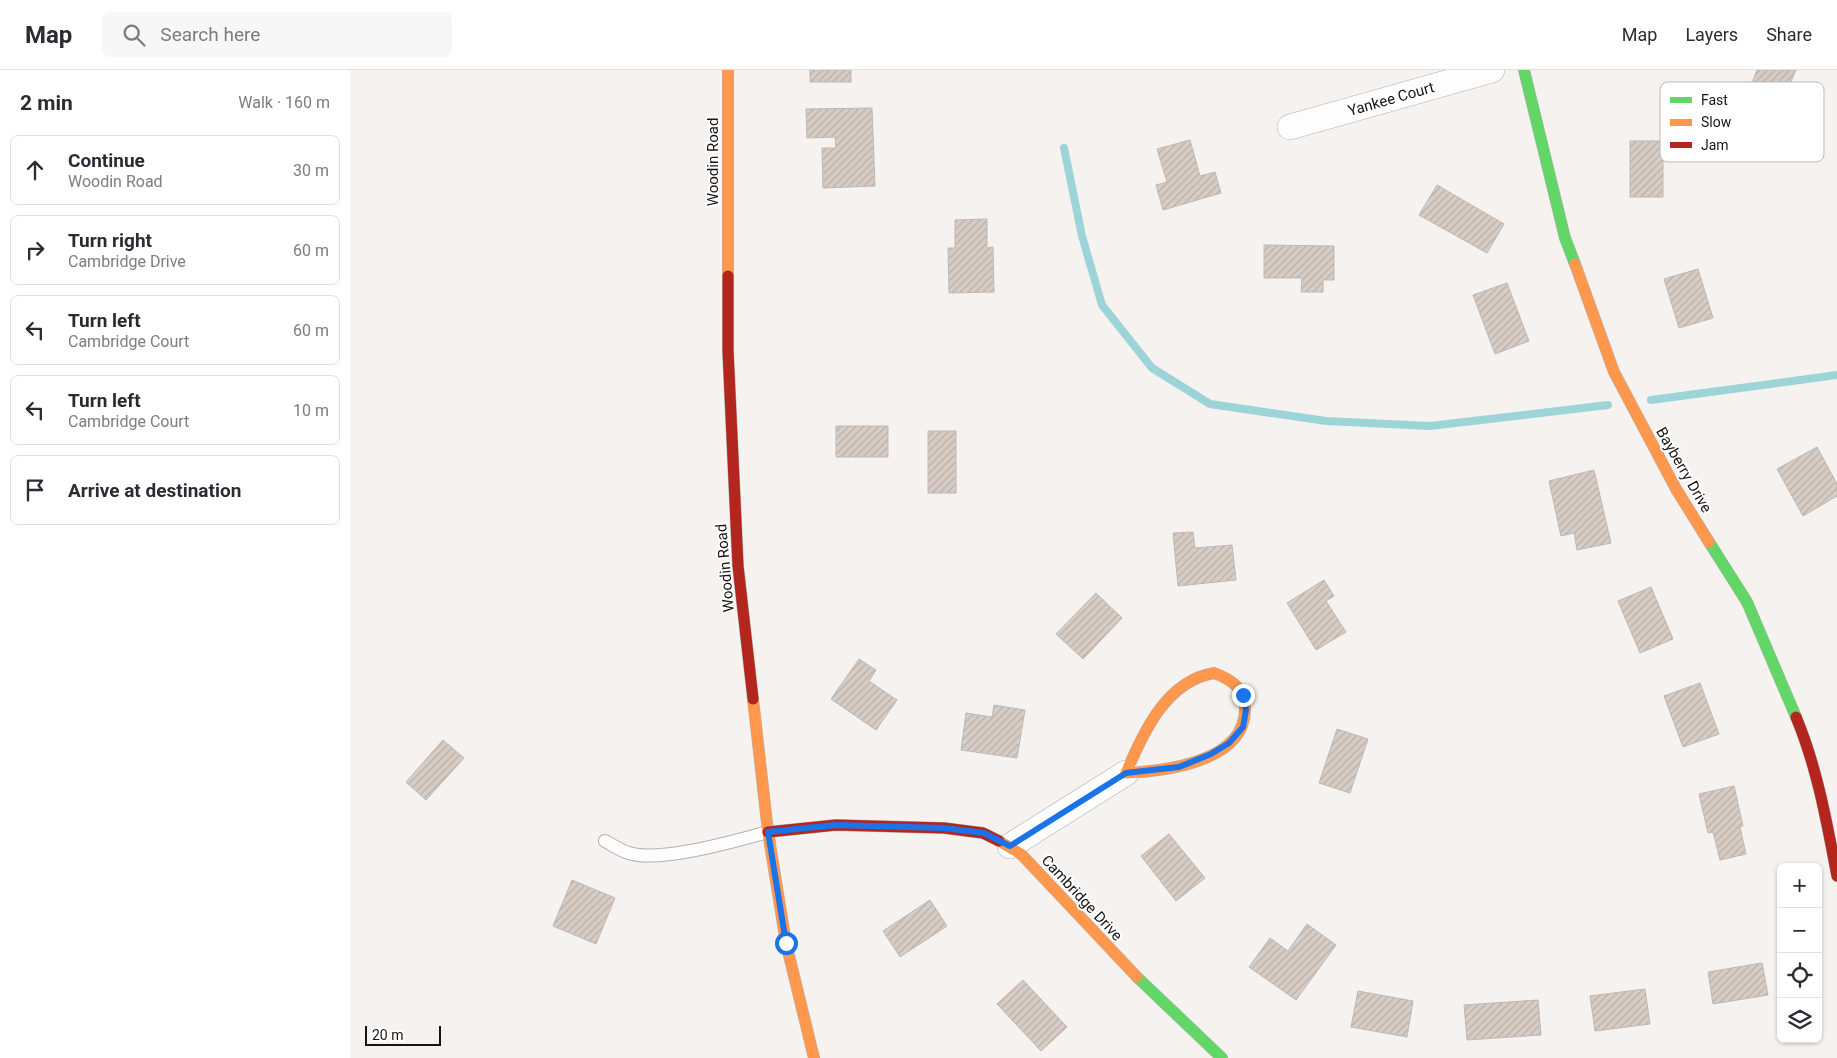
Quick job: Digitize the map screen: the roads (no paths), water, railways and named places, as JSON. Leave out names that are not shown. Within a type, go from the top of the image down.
[{"type":"street","name":"Woodin Road","points":[[728,70],[728,351],[738,566],[768,832],[786,943],[814,1058]]},
{"type":"street","name":"Yankee Court","points":[[1290,127],[1492,70]]},
{"type":"street","name":"Bayberry Drive","points":[[1524,70],[1565,238],[1614,372],[1676,489],[1747,602],[1804,736],[1827,821],[1837,876]]},
{"type":"street","points":[[1010,846],[1126,773],[1179,767],[1211,754],[1229,743],[1243,727],[1246,710],[1243,695],[1238,686],[1229,678],[1214,673],[1196,678],[1176,693],[1149,723],[1126,773]]},
{"type":"street","name":"Cambridge Drive","points":[[768,832],[836,825],[944,828],[984,833],[1010,846],[1021,854],[1139,980],[1222,1058]]},
{"type":"lane","points":[[605,841],[629,853],[657,856],[729,843],[768,832]]},
{"type":"waterway","points":[[1064,148],[1082,236],[1102,305],[1152,368],[1210,404],[1326,421],[1430,426],[1608,405]]},
{"type":"waterway","points":[[1651,400],[1837,375]]}]
